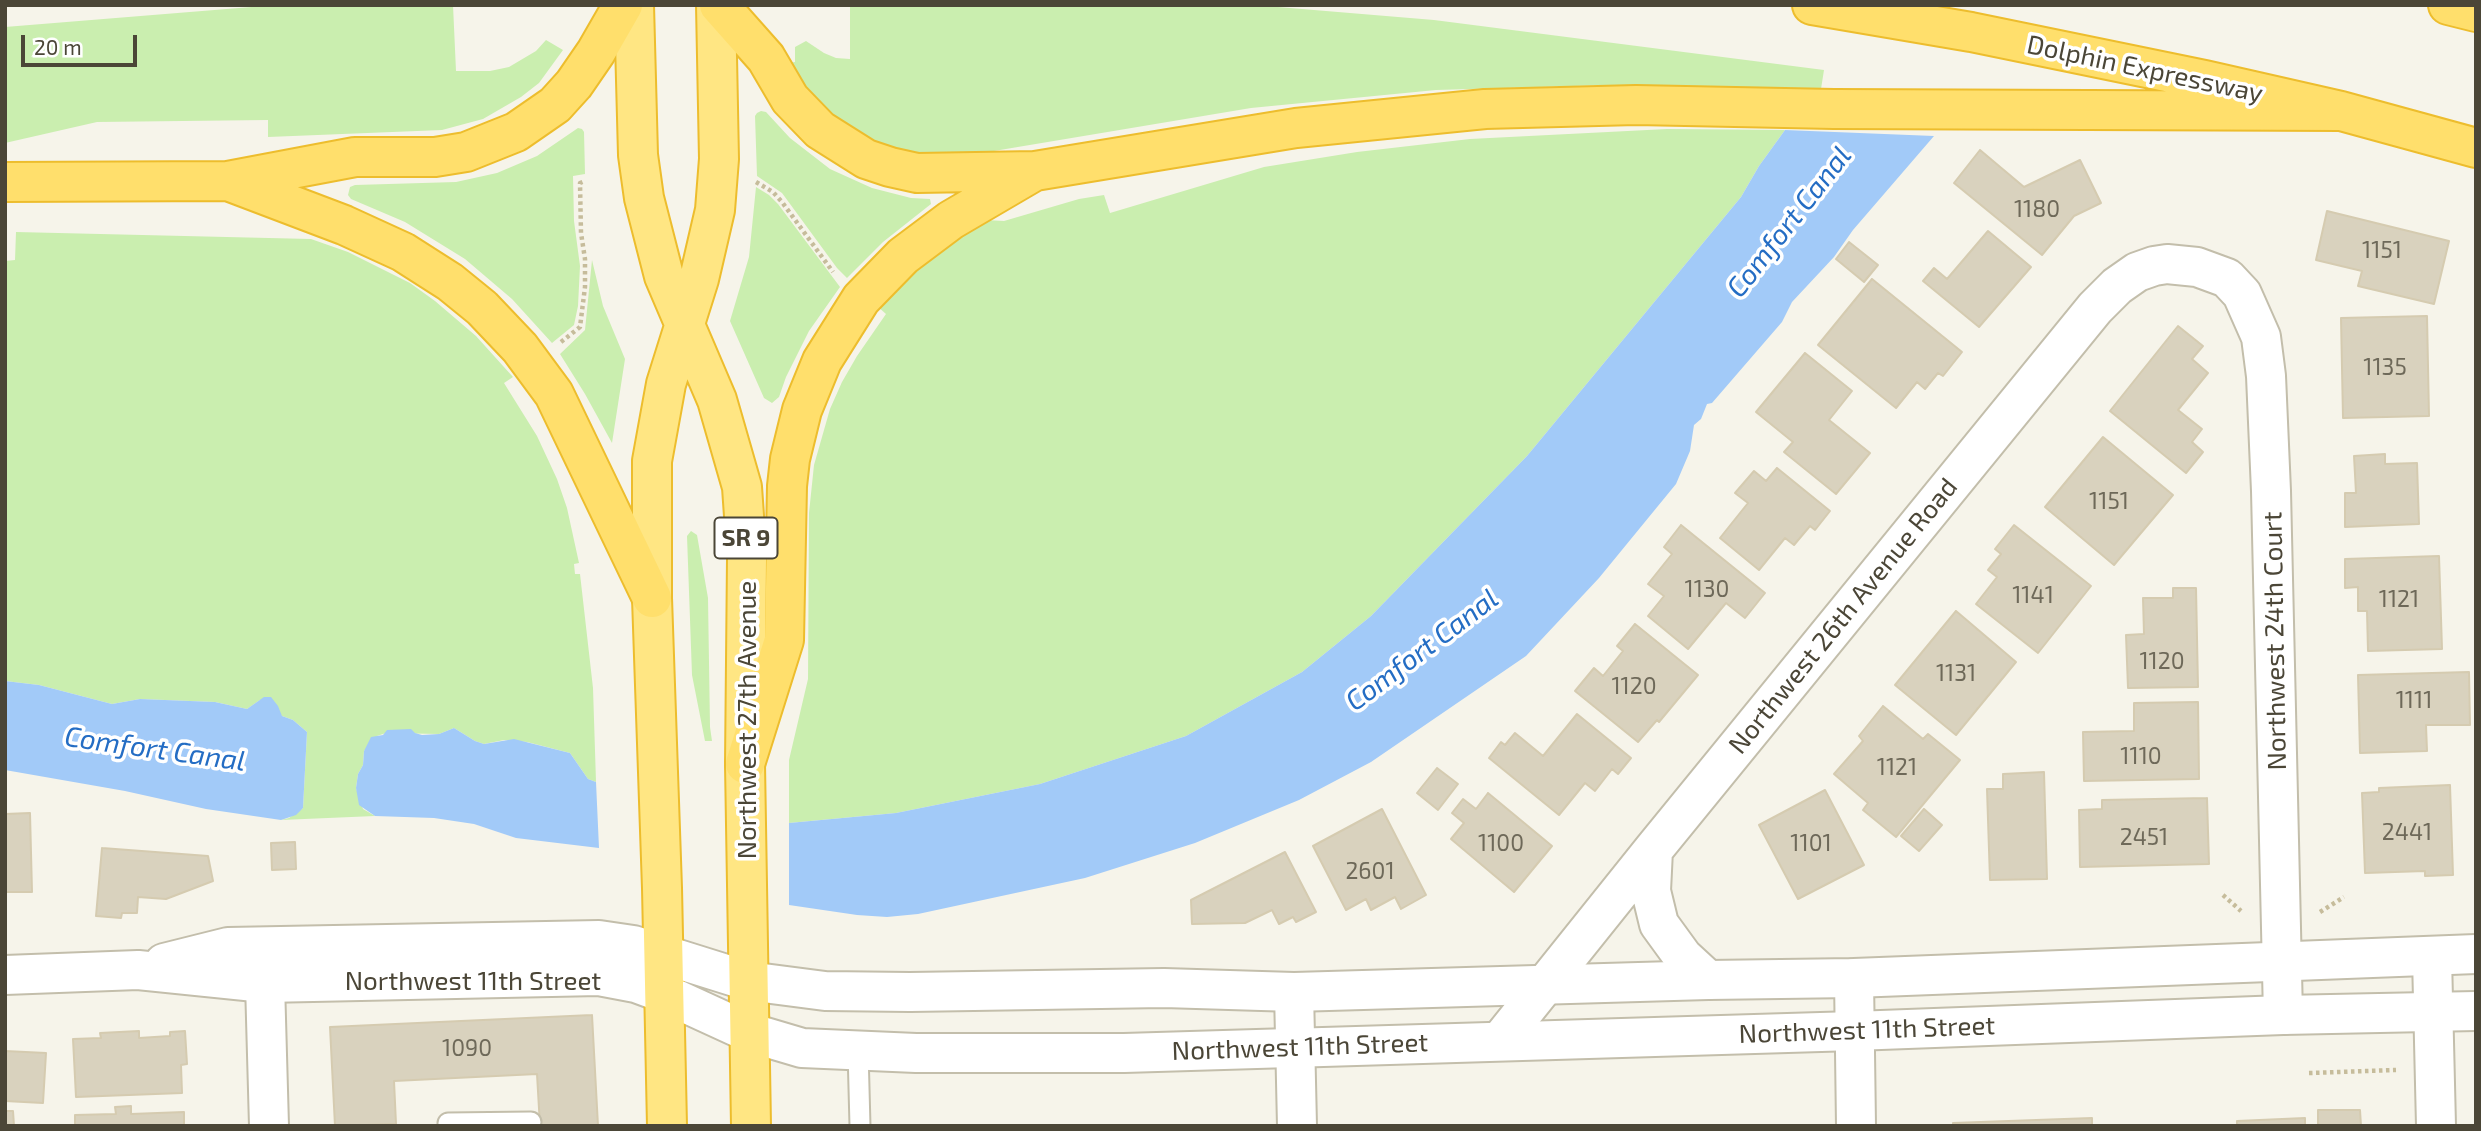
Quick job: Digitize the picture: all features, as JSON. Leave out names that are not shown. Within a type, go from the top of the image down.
[{"type":"highway","points":[[5,182],[228,181],[355,157],[435,157],[466,152],[516,132],[555,105],[574,84],[596,52],[623,5]]},
{"type":"highway","name":"Northwest 27th Avenue","points":[[634,5],[638,155],[644,198],[664,276],[717,400],[742,488],[747,559],[745,764],[751,1126]]},
{"type":"highway","points":[[667,1126],[652,598],[652,461],[666,384],[699,279],[715,210],[719,159],[718,5]]},
{"type":"highway","points":[[718,5],[766,58],[802,114],[820,131],[866,159],[917,173],[1035,171],[1296,128],[1485,109],[1650,105],[1834,109],[2341,111]]},
{"type":"highway","name":"Dolphin Expressway","points":[[1812,5],[2012,40],[2206,80],[2341,111],[2476,148]]},
{"type":"highway","points":[[2448,5],[2476,12]]},
{"type":"highway","points":[[745,764],[785,640],[787,486],[790,459],[802,410],[822,361],[861,299],[903,256],[951,220],[1035,171]]},
{"type":"highway","points":[[228,181],[344,225],[403,252],[450,282],[482,308],[520,348],[554,394],[652,598]]},
{"type":"street","name":"Northwest 26th Avenue Road","points":[[1500,1041],[2065,344],[2117,286],[2137,272],[2167,264],[2197,267],[2227,278]]},
{"type":"street","name":"Northwest 24th Court","points":[[2227,278],[2242,294],[2251,311],[2261,337],[2266,376],[2283,1015]]},
{"type":"street","points":[[1653,850],[1651,891],[1660,923],[1683,957],[1708,980]]},
{"type":"street","name":"Northwest 11th Street","points":[[138,970],[228,947],[599,940],[633,945],[748,981],[825,991],[1164,988],[1294,992],[1854,978],[2476,954]]},
{"type":"street","points":[[2432,957],[2435,1126]]},
{"type":"street","name":"Northwest 11th Street","points":[[5,975],[138,970],[265,983],[599,976],[663,993],[748,1032],[802,1048],[916,1053],[1124,1053],[2476,1011]]},
{"type":"street","points":[[1854,978],[1856,1126]]},
{"type":"street","points":[[265,983],[269,1126]]},
{"type":"street","points":[[1294,992],[1297,1126]]},
{"type":"lane","points":[[858,1050],[860,1126]]},
{"type":"lane","points":[[448,1126],[448,1123],[531,1122]]},
{"type":"path","points":[[555,347],[580,327],[585,287],[580,183],[585,181]]},
{"type":"path","points":[[756,182],[773,192],[782,202],[837,276]]},
{"type":"path","points":[[2223,895],[2249,918]]},
{"type":"path","points":[[2314,916],[2344,897]]},
{"type":"path","points":[[2309,1073],[2405,1070]]},
{"type":"green space","points":[[276,5],[453,5],[456,71],[490,71],[509,67],[536,51],[546,40],[563,50],[539,83],[521,97],[483,119],[442,130],[268,137],[268,120],[97,122],[5,143],[5,27]]},
{"type":"green space","points":[[850,5],[1254,5],[1434,20],[1824,70],[1821,89],[1609,85],[1436,90],[1251,108],[964,156],[905,155],[838,125],[784,63],[795,62],[795,47],[806,41],[836,58],[850,59]]},
{"type":"green space","points":[[761,111],[766,112],[790,138],[830,169],[872,188],[911,198],[930,199],[931,204],[883,242],[847,278],[782,193],[757,176],[755,116]]},
{"type":"green space","points":[[578,128],[584,132],[585,174],[573,176],[574,221],[580,266],[578,306],[574,325],[552,343],[512,299],[465,259],[405,222],[351,199],[348,195],[350,187],[355,185],[456,182],[497,173],[537,156]]},
{"type":"green space","points":[[1667,129],[1785,130],[1741,197],[1527,456],[1371,616],[1302,672],[1186,736],[1040,784],[896,813],[789,823],[789,760],[808,679],[809,513],[814,465],[830,409],[842,382],[886,314],[877,306],[924,260],[985,220],[1004,221],[1079,199],[1104,195],[1110,213],[1264,167],[1357,152],[1470,139]]},
{"type":"green space","points":[[756,187],[778,204],[840,287],[809,331],[779,397],[772,403],[764,398],[730,321],[749,257]]},
{"type":"green space","points":[[16,232],[311,239],[348,252],[410,283],[476,336],[513,377],[504,383],[537,436],[567,508],[579,563],[574,564],[575,574],[580,574],[593,688],[596,782],[588,779],[570,753],[527,742],[504,740],[484,744],[454,728],[439,734],[386,733],[377,736],[364,751],[356,788],[363,809],[375,816],[281,820],[303,808],[307,732],[260,700],[247,709],[215,702],[140,699],[112,704],[39,685],[5,681],[5,261],[15,260]]},
{"type":"green space","points":[[592,260],[603,306],[625,359],[612,443],[560,354],[585,330]]},
{"type":"green space","points":[[691,531],[697,535],[708,598],[712,741],[705,741],[692,675],[687,536]]},
{"type":"water","name":"Comfort Canal","points":[[1785,130],[1934,136],[1853,230],[1834,257],[1792,302],[1782,322],[1712,403],[1707,404],[1701,419],[1694,425],[1690,451],[1676,484],[1599,578],[1526,656],[1371,762],[1299,800],[1195,843],[1085,878],[918,914],[887,917],[857,915],[789,905],[789,823],[896,813],[1040,784],[1186,736],[1302,672],[1371,616],[1527,456],[1741,197]]},
{"type":"water","name":"Comfort Canal","points":[[5,681],[39,685],[112,704],[140,699],[215,702],[247,709],[264,697],[271,697],[282,716],[293,720],[307,732],[303,808],[296,815],[281,820],[206,809],[125,791],[5,770]]},
{"type":"water","points":[[454,728],[484,744],[514,739],[570,753],[588,779],[596,782],[599,848],[516,838],[474,824],[434,818],[375,816],[359,805],[356,788],[358,774],[371,737],[383,735],[387,730],[411,729],[422,735],[439,734]]},
{"type":"building","points":[[1980,150],[2024,187],[2080,160],[2101,203],[2074,216],[2042,255],[1954,183]]},
{"type":"building","points":[[2327,211],[2449,241],[2434,304],[2358,286],[2362,271],[2316,260]]},
{"type":"building","points":[[1988,231],[2031,267],[1979,327],[1923,281],[1934,268],[1947,279]]},
{"type":"building","points":[[1849,242],[1878,265],[1864,282],[1836,259]]},
{"type":"building","points":[[1872,279],[1962,352],[1943,376],[1938,373],[1925,389],[1917,382],[1896,408],[1818,345]]},
{"type":"building","points":[[2427,316],[2429,416],[2343,418],[2341,318]]},
{"type":"building","points":[[2178,326],[2203,346],[2192,359],[2208,373],[2178,410],[2202,429],[2192,442],[2203,452],[2186,473],[2110,411]]},
{"type":"building","points":[[1805,353],[1852,391],[1829,420],[1870,453],[1836,494],[1784,452],[1793,442],[1756,412]]},
{"type":"building","points":[[2103,437],[2173,495],[2114,565],[2045,507]]},
{"type":"building","points":[[2385,454],[2385,464],[2417,463],[2419,524],[2345,527],[2345,493],[2356,493],[2354,456]]},
{"type":"building","points":[[1777,468],[1830,511],[1815,530],[1810,526],[1794,545],[1785,538],[1759,570],[1720,538],[1748,503],[1735,493],[1754,471],[1766,481]]},
{"type":"building","points":[[1681,525],[1765,593],[1745,618],[1726,603],[1688,649],[1648,616],[1664,596],[1648,584],[1672,554],[1664,547]]},
{"type":"building","points":[[2014,525],[2091,586],[2038,653],[1976,604],[1997,577],[1988,570],[2001,554],[1995,549]]},
{"type":"building","points":[[2439,556],[2442,649],[2368,651],[2367,611],[2358,611],[2358,587],[2345,588],[2345,559]]},
{"type":"building","points":[[2173,588],[2196,588],[2198,687],[2128,688],[2126,635],[2144,634],[2143,598],[2173,598]]},
{"type":"building","points":[[1956,611],[2016,662],[1956,735],[1895,685]]},
{"type":"building","points":[[1635,624],[1698,675],[1659,722],[1657,720],[1638,742],[1575,691],[1594,668],[1603,676],[1623,651],[1617,646]]},
{"type":"building","points":[[2469,672],[2470,725],[2426,725],[2427,751],[2360,753],[2358,675]]},
{"type":"building","points":[[2198,702],[2199,779],[2084,781],[2083,732],[2134,731],[2134,703]]},
{"type":"building","points":[[1883,706],[1923,739],[1928,734],[1960,760],[1896,837],[1863,810],[1868,803],[1834,774],[1863,741],[1859,736]]},
{"type":"building","points":[[1577,714],[1631,758],[1618,774],[1612,769],[1595,791],[1585,783],[1559,815],[1489,758],[1501,742],[1505,745],[1515,733],[1543,756]]},
{"type":"building","points":[[1437,768],[1458,784],[1438,810],[1417,793]]},
{"type":"building","points":[[2044,772],[2047,879],[1990,880],[1987,789],[2003,789],[2003,774]]},
{"type":"building","points":[[2450,785],[2453,875],[2425,876],[2425,871],[2365,873],[2362,793],[2379,792],[2379,788]]},
{"type":"building","points":[[1825,790],[1864,865],[1798,899],[1759,825]]},
{"type":"building","points":[[1488,793],[1552,846],[1514,892],[1451,839],[1464,823],[1452,813],[1463,799],[1476,809]]},
{"type":"building","points":[[2207,798],[2209,864],[2080,867],[2079,810],[2102,809],[2102,800]]},
{"type":"building","points":[[1382,809],[1426,895],[1401,909],[1395,897],[1371,910],[1366,899],[1346,910],[1313,846]]},
{"type":"building","points":[[1924,809],[1942,825],[1919,851],[1901,836]]},
{"type":"building","points":[[30,813],[32,892],[5,892],[5,814]]},
{"type":"building","points":[[295,842],[296,869],[272,870],[271,843]]},
{"type":"building","points":[[102,848],[208,856],[213,881],[166,899],[138,897],[137,913],[122,913],[121,918],[96,916]]},
{"type":"building","points":[[1285,852],[1316,912],[1296,922],[1293,917],[1279,924],[1272,910],[1245,923],[1192,924],[1191,900]]},
{"type":"building","points":[[592,1015],[598,1126],[540,1126],[537,1074],[394,1081],[396,1124],[335,1126],[330,1027]]},
{"type":"building","points":[[139,1031],[139,1038],[170,1036],[170,1032],[185,1031],[187,1064],[181,1065],[182,1093],[76,1097],[73,1039],[101,1038],[100,1033]]},
{"type":"building","points":[[5,1051],[46,1053],[43,1103],[5,1101]]},
{"type":"building","points":[[131,1106],[131,1114],[184,1112],[184,1126],[75,1126],[75,1115],[116,1114],[115,1107]]},
{"type":"building","points":[[2318,1110],[2360,1110],[2361,1126],[2318,1126]]},
{"type":"building","points":[[5,1111],[13,1111],[14,1126],[5,1126]]},
{"type":"building","points":[[2092,1118],[2092,1126],[1953,1126],[1953,1123]]},
{"type":"building","points":[[2305,1118],[2305,1126],[2237,1126],[2237,1121]]}]
